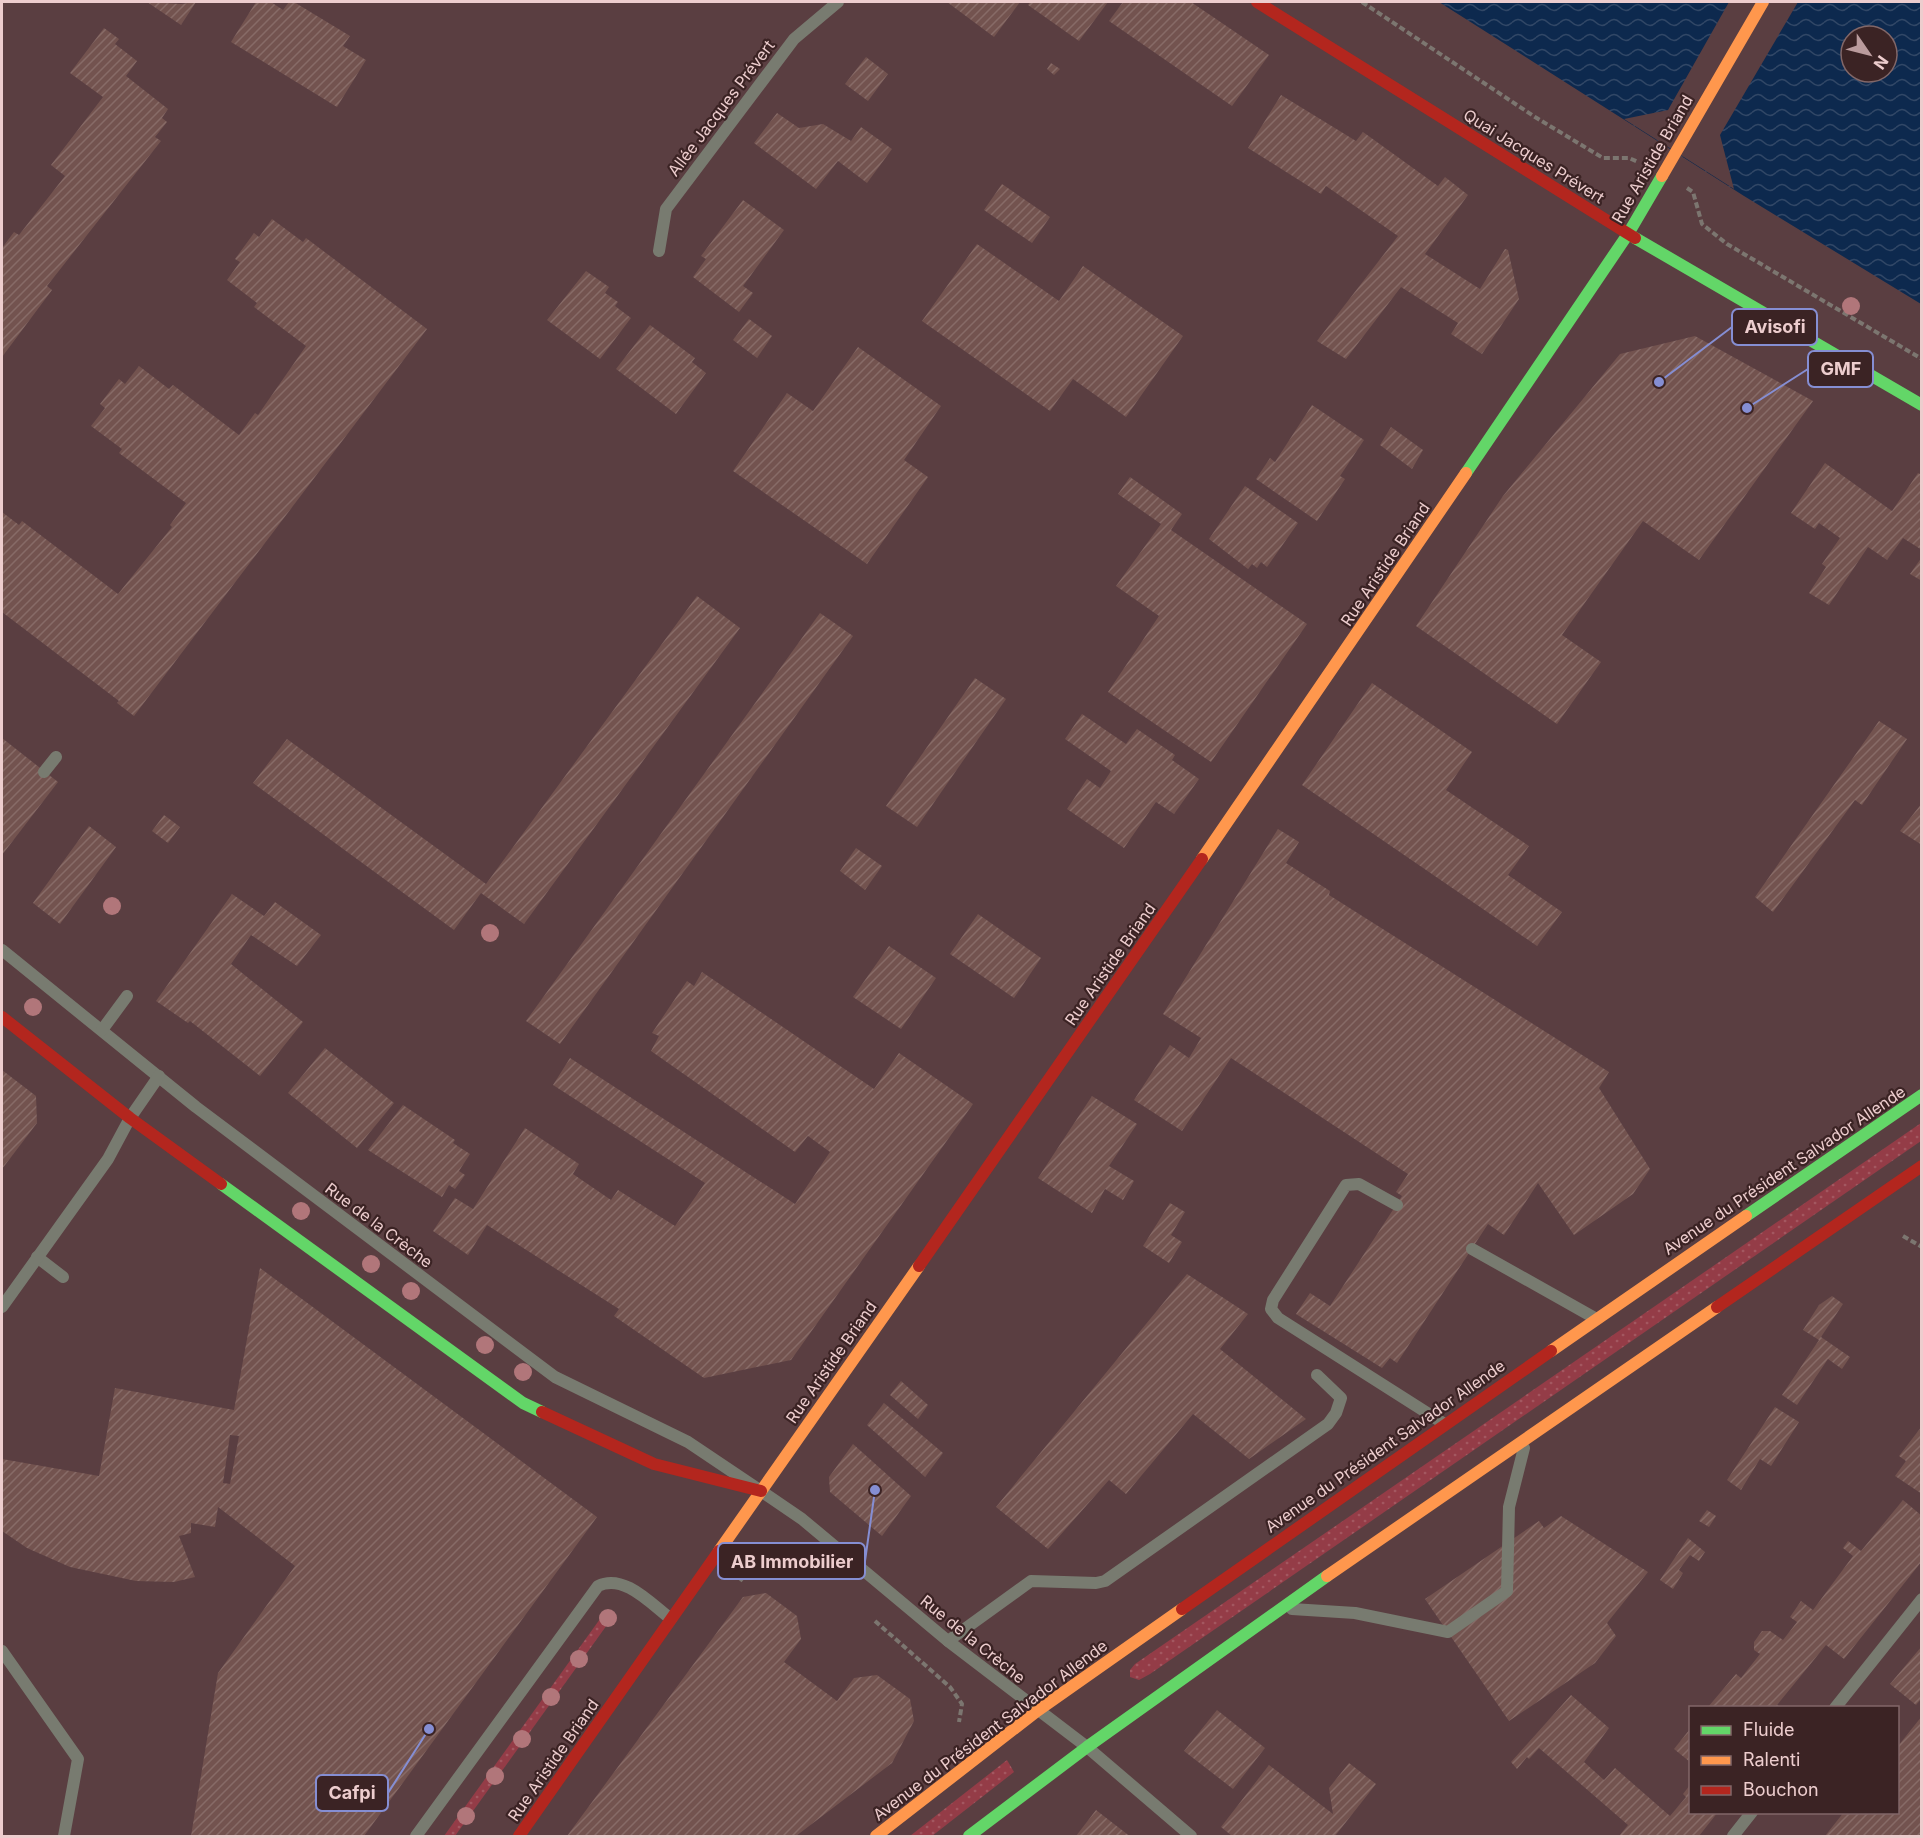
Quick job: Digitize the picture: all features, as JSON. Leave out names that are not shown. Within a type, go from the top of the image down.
[{"type":"main road","name":"Quai Jacques Prévert","points":[[1257,2],[1628,234],[1922,405]]},
{"type":"main road","name":"Rue Aristide Briand","points":[[519,1836],[1013,1132],[1351,643],[1628,234],[1762,2]]},
{"type":"main road","name":"Rue de la Crèche","points":[[2,1017],[130,1118],[523,1403],[654,1464],[761,1491]]},
{"type":"main road","name":"Avenue du Président Salvador Allende","points":[[876,1836],[1037,1711],[1444,1424],[1922,1095]]},
{"type":"main road","points":[[969,1836],[1087,1747],[1280,1608],[1922,1166]]},
{"type":"street","name":"Allée Jacques Prévert","points":[[659,251],[666,209],[794,39],[838,2]]},
{"type":"street","points":[[44,772],[56,757]]},
{"type":"street","name":"Rue de la Crèche","points":[[2,950],[196,1107],[555,1377],[688,1442],[802,1519],[948,1641],[1087,1747],[1191,1836]]},
{"type":"street","points":[[102,1030],[127,996]]},
{"type":"street","points":[[2,1307],[108,1159],[130,1118],[159,1076]]},
{"type":"street","points":[[1397,1205],[1359,1184],[1346,1185],[1273,1300],[1272,1309],[1278,1318],[1444,1424]]},
{"type":"street","points":[[1472,1249],[1597,1319]]},
{"type":"street","points":[[38,1257],[63,1277]]},
{"type":"street","points":[[948,1641],[1031,1581],[1096,1583],[1104,1581],[1328,1424],[1336,1413],[1341,1398],[1317,1375]]},
{"type":"street","points":[[1280,1608],[1355,1613],[1449,1632],[1507,1591],[1509,1507],[1526,1438]]},
{"type":"street","points":[[416,1836],[598,1586],[608,1581],[621,1583],[671,1619]]},
{"type":"street","points":[[1836,1706],[1922,1599]]},
{"type":"street","points":[[2,1651],[78,1759],[64,1836]]},
{"type":"street","points":[[1733,1836],[1750,1814]]},
{"type":"path","name":"Quai Jacques Prévert","points":[[1362,2],[1535,117],[1603,158],[1629,158]]},
{"type":"path","points":[[1693,192],[1702,224],[1727,243],[1922,359]]},
{"type":"path","points":[[1903,1236],[1922,1247]]},
{"type":"path","points":[[740,1581],[764,1552],[776,1546],[802,1556]]},
{"type":"path","points":[[872,1618],[950,1687],[962,1704],[957,1728]]},
{"type":"shaded area","points":[[1921,1123],[1921,1141],[1150,1674],[1139,1680],[1130,1677],[1130,1670],[1135,1664]]},
{"type":"shaded area","points":[[605,1612],[612,1618],[455,1836],[444,1836]]},
{"type":"shaded area","points":[[1007,1760],[1014,1772],[932,1836],[910,1836]]},
{"type":"water","points":[[1439,2],[1921,2],[1921,304],[1744,196]]},
{"type":"pier","points":[[1729,2],[1798,2],[1720,135],[1734,189],[1624,119],[1668,110]]},
{"type":"building","points":[[147,2],[181,4],[196,2],[181,25]]},
{"type":"building","points":[[256,2],[271,2],[283,10],[289,2],[294,2],[350,36],[343,46],[366,60],[337,107],[231,42]]},
{"type":"building","points":[[947,2],[1020,2],[994,37]]},
{"type":"building","points":[[1030,2],[1108,2],[1079,41],[1028,5]]},
{"type":"building","points":[[1123,2],[1191,2],[1269,55],[1232,106],[1109,21]]},
{"type":"building","points":[[104,28],[119,39],[115,44],[137,61],[126,76],[168,109],[162,118],[167,122],[155,137],[161,141],[47,286],[52,290],[2,357],[2,248],[14,232],[19,235],[65,176],[51,165],[103,97],[70,73]]},
{"type":"building","points":[[866,57],[888,74],[868,101],[845,84]]},
{"type":"building","points":[[1051,63],[1060,69],[1054,75],[1047,69]]},
{"type":"building","points":[[1281,95],[1356,141],[1363,132],[1438,186],[1445,177],[1468,195],[1425,254],[1480,289],[1505,249],[1508,250],[1519,299],[1482,354],[1451,334],[1458,323],[1401,287],[1346,359],[1317,341],[1398,236],[1326,186],[1321,194],[1248,148]]},
{"type":"building","points":[[777,113],[799,128],[823,124],[851,141],[861,127],[892,149],[867,183],[838,161],[816,189],[754,143]]},
{"type":"building","points":[[1002,184],[1050,217],[1032,243],[984,210]]},
{"type":"building","points":[[743,200],[784,230],[743,286],[753,293],[739,312],[693,277],[706,259],[701,256]]},
{"type":"building","points":[[272,219],[303,242],[306,238],[427,329],[134,716],[117,703],[119,701],[2,612],[2,512],[19,525],[22,521],[118,594],[172,527],[170,525],[186,503],[119,453],[122,449],[91,426],[105,408],[100,404],[119,379],[125,384],[139,366],[169,389],[173,385],[239,435],[255,413],[258,415],[306,346],[254,307],[257,303],[227,280],[240,262],[235,259],[254,233],[259,237]]},
{"type":"building","points":[[977,244],[1059,301],[1083,266],[1183,336],[1126,417],[1073,379],[1050,411],[922,321]]},
{"type":"building","points":[[586,271],[609,287],[605,293],[618,302],[615,306],[631,318],[600,359],[547,320]]},
{"type":"building","points":[[749,319],[772,336],[757,358],[733,340]]},
{"type":"building","points":[[650,325],[695,358],[692,362],[706,373],[676,414],[616,369]]},
{"type":"building","points":[[1695,336],[1813,401],[1699,560],[1643,521],[1562,635],[1601,662],[1557,724],[1416,626],[1503,496],[1620,354]]},
{"type":"building","points":[[858,347],[941,406],[904,460],[928,477],[867,564],[733,471],[787,393],[813,411]]},
{"type":"building","points":[[1312,405],[1364,440],[1340,476],[1345,479],[1317,521],[1256,479],[1270,458],[1275,462]]},
{"type":"building","points":[[1391,427],[1423,450],[1412,469],[1380,445]]},
{"type":"building","points":[[1825,463],[1892,511],[1918,473],[1922,475],[1922,550],[1903,538],[1887,560],[1868,547],[1829,605],[1809,593],[1826,567],[1822,564],[1840,538],[1819,523],[1815,529],[1791,513]]},
{"type":"building","points":[[1130,477],[1182,514],[1171,530],[1307,624],[1211,762],[1108,692],[1159,616],[1116,586],[1161,524],[1118,494]]},
{"type":"building","points":[[1245,486],[1298,523],[1267,567],[1261,562],[1257,568],[1252,564],[1248,569],[1209,539]]},
{"type":"building","points":[[1922,557],[1922,581],[1910,574]]},
{"type":"building","points":[[697,596],[740,628],[524,924],[481,893],[454,930],[253,783],[287,739],[486,884]]},
{"type":"building","points":[[820,613],[853,636],[560,1044],[526,1021]]},
{"type":"building","points":[[975,678],[1006,699],[917,827],[886,806]]},
{"type":"building","points":[[1372,683],[1472,752],[1446,790],[1529,846],[1508,875],[1562,912],[1537,946],[1302,785]]},
{"type":"building","points":[[1082,714],[1126,744],[1137,729],[1175,755],[1172,760],[1199,779],[1174,814],[1156,802],[1124,848],[1067,809],[1087,779],[1100,788],[1111,771],[1065,739]]},
{"type":"building","points":[[1879,721],[1907,739],[1862,805],[1855,800],[1773,912],[1755,897]]},
{"type":"building","points":[[2,738],[58,782],[2,855]]},
{"type":"building","points":[[1922,803],[1922,845],[1900,831]]},
{"type":"building","points":[[164,815],[180,827],[168,843],[152,831]]},
{"type":"building","points":[[89,826],[116,847],[60,924],[33,903]]},
{"type":"building","points":[[1278,829],[1299,842],[1286,863],[1330,891],[1329,895],[1609,1072],[1599,1088],[1650,1169],[1633,1194],[1574,1235],[1538,1183],[1504,1235],[1488,1224],[1397,1363],[1390,1358],[1382,1368],[1296,1314],[1310,1293],[1330,1306],[1402,1196],[1396,1192],[1408,1174],[1231,1058],[1182,1131],[1134,1100],[1170,1045],[1189,1058],[1201,1038],[1163,1014]]},
{"type":"building","points":[[856,848],[882,866],[865,890],[840,871]]},
{"type":"building","points":[[232,894],[264,916],[275,902],[321,935],[297,966],[251,935],[231,964],[303,1022],[260,1076],[190,1021],[188,1023],[156,1001]]},
{"type":"building","points":[[978,914],[1041,958],[1014,998],[950,954]]},
{"type":"building","points":[[889,946],[936,978],[901,1029],[853,997]]},
{"type":"building","points":[[702,972],[874,1089],[899,1053],[973,1104],[791,1360],[704,1378],[614,1316],[619,1309],[487,1225],[468,1255],[433,1231],[455,1198],[473,1209],[525,1128],[579,1164],[573,1174],[611,1200],[618,1190],[675,1226],[705,1183],[553,1085],[570,1058],[795,1204],[830,1152],[808,1136],[795,1152],[651,1051],[659,1036],[652,1033],[687,981],[694,986]]},
{"type":"building","points":[[325,1048],[394,1103],[357,1148],[288,1093]]},
{"type":"building","points":[[2,1070],[36,1096],[37,1123],[2,1169]]},
{"type":"building","points":[[1092,1096],[1137,1124],[1109,1166],[1134,1181],[1123,1200],[1105,1189],[1092,1213],[1038,1178]]},
{"type":"building","points":[[403,1105],[455,1140],[453,1143],[470,1154],[459,1171],[465,1175],[455,1189],[449,1185],[442,1197],[368,1150]]},
{"type":"building","points":[[1170,1203],[1185,1212],[1171,1235],[1182,1242],[1169,1263],[1143,1246]]},
{"type":"building","points":[[260,1268],[597,1517],[364,1836],[191,1836],[218,1673],[295,1566],[218,1507],[215,1527],[191,1523],[191,1533],[179,1536],[195,1577],[174,1582],[136,1581],[70,1567],[27,1548],[2,1531],[2,1459],[99,1476],[115,1388],[234,1410]],"holes":[[[230,1435],[239,1436],[230,1484],[223,1483]]]},
{"type":"building","points":[[1187,1274],[1248,1314],[1220,1349],[1306,1419],[1249,1459],[1193,1414],[1126,1494],[1109,1480],[1048,1549],[996,1507]]},
{"type":"building","points":[[1832,1296],[1843,1304],[1821,1337],[1850,1357],[1842,1369],[1828,1359],[1797,1405],[1782,1395],[1819,1340],[1803,1330],[1819,1305]]},
{"type":"building","points":[[901,1381],[928,1405],[918,1419],[890,1395]]},
{"type":"building","points":[[884,1403],[943,1453],[925,1477],[867,1425]]},
{"type":"building","points":[[1775,1407],[1799,1422],[1771,1466],[1760,1459],[1741,1490],[1727,1480]]},
{"type":"building","points":[[1922,1426],[1922,1494],[1895,1476],[1906,1461],[1899,1456]]},
{"type":"building","points":[[853,1444],[911,1496],[882,1536],[830,1492],[829,1477]]},
{"type":"building","points":[[1903,1500],[1922,1516],[1922,1561],[1844,1659],[1826,1645],[1777,1705],[1779,1706],[1709,1706],[1736,1674],[1741,1678],[1760,1654],[1754,1650],[1754,1642],[1762,1631],[1770,1631],[1783,1640],[1797,1622],[1790,1617],[1801,1601],[1813,1610],[1853,1556],[1843,1548],[1848,1541],[1861,1551]]},
{"type":"building","points":[[1707,1510],[1716,1516],[1709,1527],[1699,1521]]},
{"type":"building","points":[[1561,1516],[1648,1572],[1607,1623],[1616,1636],[1595,1663],[1509,1721],[1425,1599],[1539,1521],[1544,1528]]},
{"type":"building","points":[[1688,1538],[1705,1552],[1699,1561],[1690,1555],[1679,1570],[1683,1573],[1673,1589],[1660,1580]]},
{"type":"building","points":[[766,1593],[797,1616],[801,1639],[784,1662],[837,1701],[854,1678],[877,1675],[910,1699],[914,1721],[892,1763],[796,1836],[567,1836],[743,1597]]},
{"type":"building","points":[[1922,1646],[1922,1698],[1916,1705],[1890,1684]]},
{"type":"building","points":[[1571,1695],[1609,1728],[1584,1762],[1604,1780],[1615,1768],[1670,1816],[1686,1797],[1683,1794],[1689,1786],[1689,1814],[1716,1814],[1699,1836],[1619,1836],[1628,1825],[1539,1748],[1517,1769],[1511,1762]]},
{"type":"building","points":[[1217,1710],[1265,1748],[1233,1789],[1184,1751]]},
{"type":"building","points":[[1922,1716],[1922,1836],[1825,1836],[1842,1814],[1899,1814],[1899,1745]]},
{"type":"building","points":[[1689,1730],[1689,1761],[1674,1749]]},
{"type":"building","points":[[1349,1763],[1376,1784],[1335,1836],[1232,1836],[1221,1827],[1269,1765],[1333,1814],[1329,1788]]},
{"type":"building","points":[[1096,1810],[1127,1834],[1130,1836],[1076,1836]]},
{"type":"traffic: fast","points":[[1466,473],[1628,234],[1662,176]]},
{"type":"traffic: fast","points":[[1635,238],[1922,405]]},
{"type":"traffic: fast","points":[[1746,1216],[1922,1095]]},
{"type":"traffic: fast","points":[[221,1184],[523,1403],[542,1412]]},
{"type":"traffic: fast","points":[[969,1836],[1087,1747],[1327,1576]]},
{"type":"traffic: slow","points":[[1662,176],[1763,2]]},
{"type":"traffic: slow","points":[[1202,859],[1466,473]]},
{"type":"traffic: slow","points":[[1551,1351],[1746,1216]]},
{"type":"traffic: slow","points":[[719,1551],[919,1266]]},
{"type":"traffic: slow","points":[[1327,1576],[1717,1307]]},
{"type":"traffic: slow","points":[[876,1836],[1037,1711],[1182,1609]]},
{"type":"traffic: jam","points":[[1257,2],[1635,238]]},
{"type":"traffic: jam","points":[[919,1266],[1202,859]]},
{"type":"traffic: jam","points":[[2,1017],[130,1118],[221,1184]]},
{"type":"traffic: jam","points":[[1717,1307],[1922,1166]]},
{"type":"traffic: jam","points":[[1182,1609],[1551,1351]]},
{"type":"traffic: jam","points":[[542,1412],[654,1464],[761,1491]]},
{"type":"traffic: jam","points":[[519,1836],[719,1551]]},
{"type":"place","name":"Avisofi","points":[[1659,382]]},
{"type":"place","name":"GMF","points":[[1747,408]]},
{"type":"place","name":"AB Immobilier","points":[[875,1490]]},
{"type":"place","name":"Cafpi","points":[[429,1729]]}]
